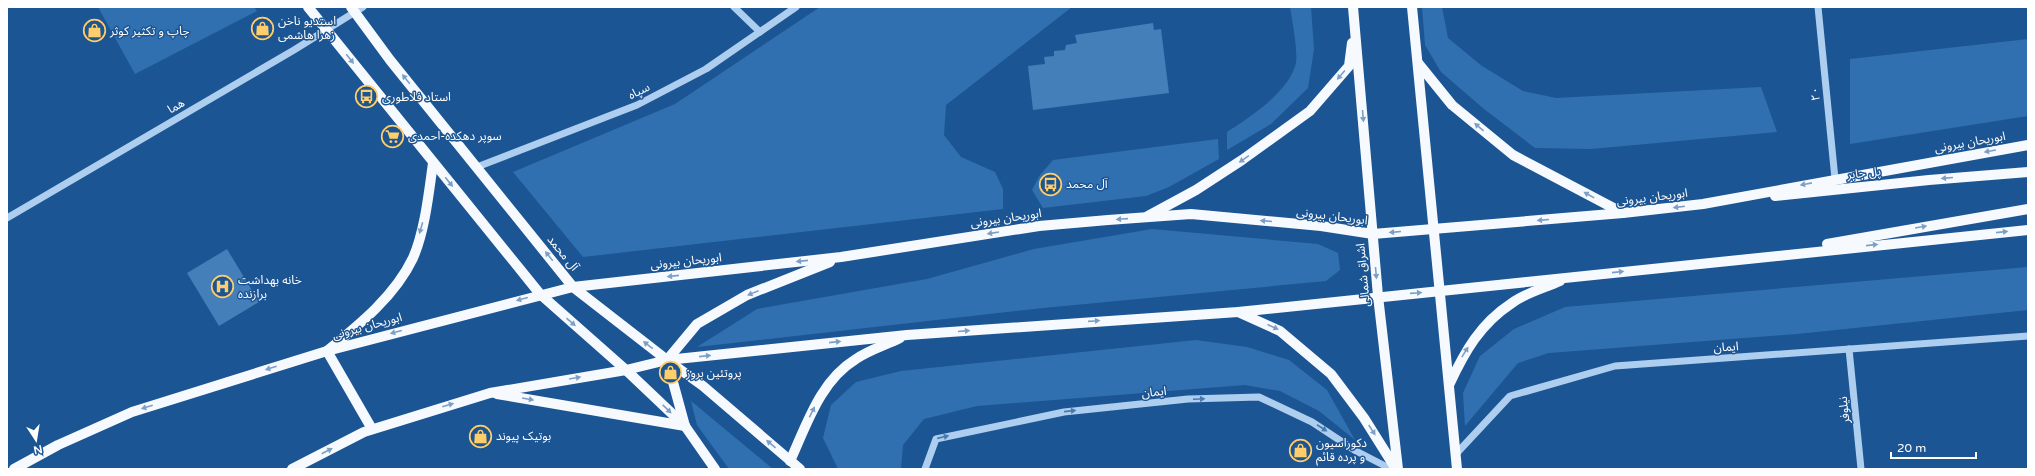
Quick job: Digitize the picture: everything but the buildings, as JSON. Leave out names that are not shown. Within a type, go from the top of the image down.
[{"type":"main road","points":[[308,7],[540,294],[626,370],[685,426],[715,469]]},
{"type":"main road","name":"اشراق شمالی","points":[[1353,7],[1372,234],[1397,469]]},
{"type":"main road","points":[[1412,7],[1457,469]]},
{"type":"main road","name":"آل محمد","points":[[356,9],[390,60],[573,287],[703,386],[800,469]]},
{"type":"main road","points":[[1144,218],[1203,186],[1310,111],[1349,66],[1355,25]]},
{"type":"main road","points":[[1418,63],[1452,105],[1513,155],[1623,213]]},
{"type":"main road","name":"ابوریحان بیرونی","points":[[14,469],[58,445],[132,412],[327,351],[540,294],[573,287],[841,257],[1039,226],[1191,214],[1321,226],[1372,234],[1623,213],[1703,204],[1835,178],[2028,145]]},
{"type":"main road","points":[[372,429],[327,351],[363,322],[393,289],[413,257],[427,210],[433,163]]},
{"type":"main road","name":"پل جابر","points":[[1703,204],[1929,180],[2028,172]]},
{"type":"main road","points":[[1717,261],[1765,255],[2028,209]]},
{"type":"main road","points":[[292,469],[372,429],[490,393],[626,370],[667,360],[907,335],[1238,312],[1378,296],[1440,291],[1717,261],[2028,230]]},
{"type":"main road","points":[[667,360],[697,324],[747,295],[841,257]]},
{"type":"main road","points":[[1448,387],[1464,353],[1483,326],[1512,302],[1561,281],[1579,276]]},
{"type":"main road","points":[[1238,312],[1280,330],[1331,374],[1364,418],[1397,469]]},
{"type":"main road","points":[[790,461],[814,408],[832,379],[856,359],[907,335]]},
{"type":"main road","points":[[667,360],[685,426]]},
{"type":"main road","points":[[490,393],[685,426]]},
{"type":"street","points":[[734,7],[760,32]]},
{"type":"street","name":"سپاه","points":[[477,167],[637,105],[706,69],[796,7]]},
{"type":"street","name":"۲۰","points":[[1818,7],[1835,178]]},
{"type":"street","name":"هما","points":[[7,218],[327,30],[356,9]]},
{"type":"street","name":"ایمان","points":[[1455,455],[1510,396],[1615,366],[2028,336]]},
{"type":"street","name":"نیلوفر","points":[[1849,349],[1861,469]]},
{"type":"street","name":"ایمان","points":[[925,469],[936,439],[1064,412],[1188,399],[1259,396],[1312,422],[1356,451],[1391,469]]},
{"type":"shaded area","points":[[98,7],[254,7],[257,11],[135,74]]},
{"type":"shaded area","points":[[820,7],[1072,7],[946,105],[944,135],[961,157],[995,172],[1003,189],[1003,209],[583,257],[513,172],[675,104]]},
{"type":"shaded area","points":[[1290,7],[1311,7],[1314,49],[1308,88],[1271,124],[1227,150],[1227,132],[1268,103],[1286,84],[1292,74],[1296,63],[1296,51]]},
{"type":"shaded area","points":[[1422,7],[1442,7],[1448,38],[1482,66],[1523,91],[1556,98],[1761,87],[1777,132],[1591,149],[1535,148],[1484,109],[1441,72],[1425,45]]},
{"type":"shaded area","points":[[2028,39],[2028,116],[1850,144],[1850,59]]},
{"type":"shaded area","points":[[1218,139],[1219,159],[1169,187],[1146,196],[1043,208],[1032,190],[1040,175],[1053,160]]},
{"type":"shaded area","points":[[1152,229],[1318,244],[1338,253],[1340,270],[1326,281],[1043,308],[697,347],[757,309],[927,279],[1034,249]]},
{"type":"shaded area","points":[[2028,267],[2028,310],[1797,334],[1549,353],[1518,363],[1465,426],[1463,393],[1480,356],[1514,329],[1565,307]]},
{"type":"shaded area","points":[[1196,340],[1247,347],[1289,360],[1327,390],[1355,440],[1319,411],[1280,391],[1245,385],[977,406],[924,419],[903,445],[901,469],[838,469],[823,438],[831,405],[856,382],[901,371]]},
{"type":"shaded area","points":[[691,401],[773,469],[729,469],[697,425]]},
{"type":"place","name":"استدیو ناخن زهرا هاشمی","points":[[262,28]]},
{"type":"place","name":"چاپ و تکثیر کوثر","points":[[94,31]]},
{"type":"place","name":"استاد فلاطوری","points":[[367,97]]},
{"type":"place","name":"سوپر دهکده-احمدی","points":[[392,136]]},
{"type":"place","name":"آل محمد","points":[[1051,184]]},
{"type":"place","name":"خانه بهداشت برازنده","points":[[223,287]]},
{"type":"place","name":"پروتئین بروز","points":[[671,373]]},
{"type":"place","name":"بوتیک پیوند","points":[[480,436]]},
{"type":"place","name":"دکوراسیون و پرده قائم","points":[[1301,450]]}]
